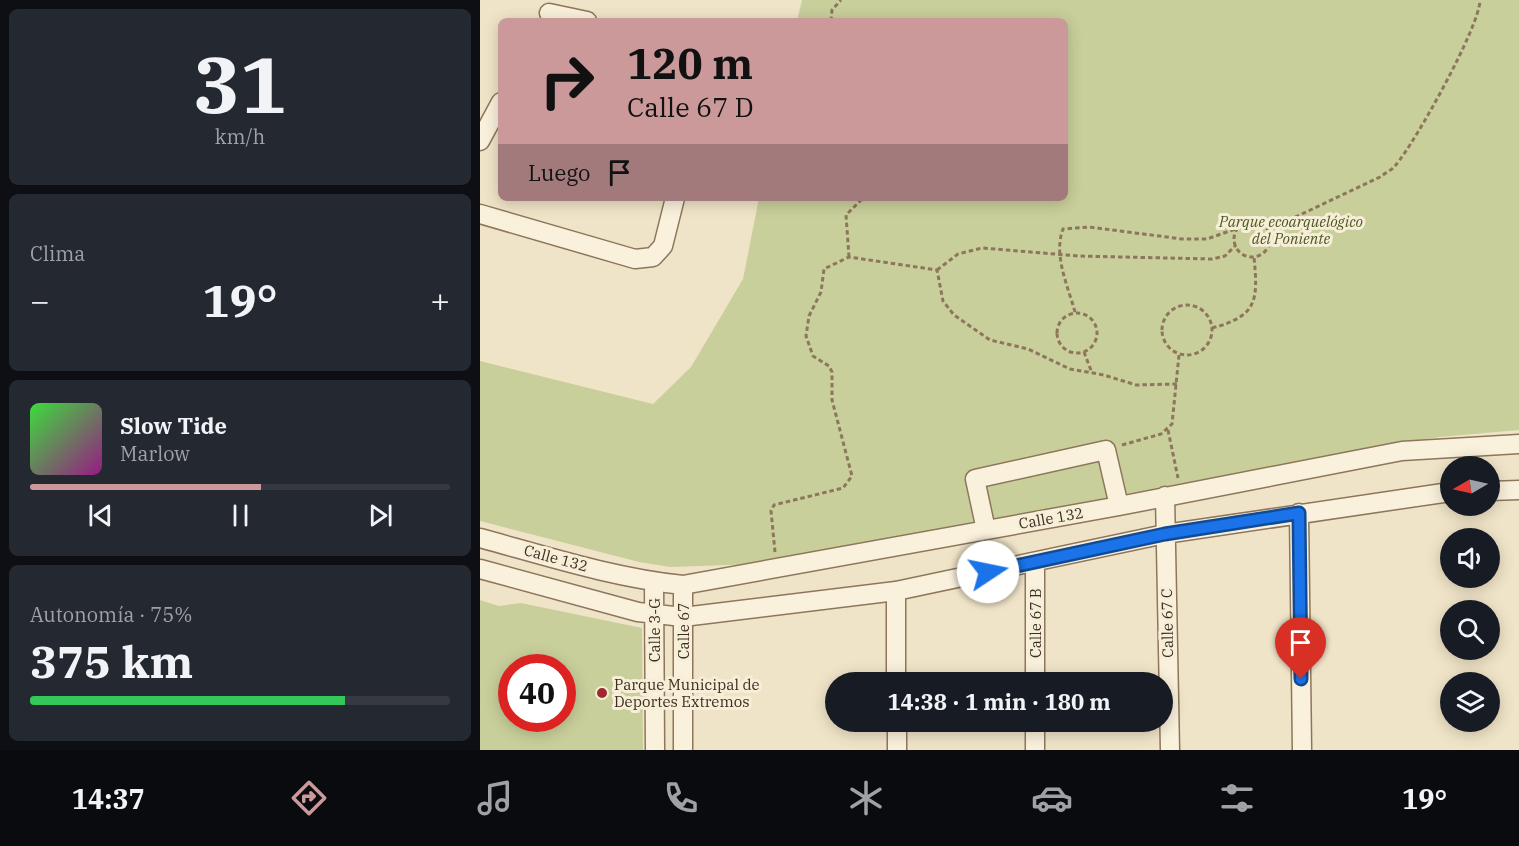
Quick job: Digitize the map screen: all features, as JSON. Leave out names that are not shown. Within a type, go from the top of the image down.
[{"type":"street","points":[[549,11],[576,18]]},
{"type":"street","points":[[480,141],[498,110]]},
{"type":"street","points":[[480,214],[635,259],[654,257],[663,246],[674,201]]},
{"type":"street","name":"Calle 132","points":[[480,538],[654,582],[683,585],[1119,506],[1402,451],[1519,444]]},
{"type":"street","points":[[986,530],[975,479],[1106,450],[1119,506]]},
{"type":"street","points":[[1500,491],[1519,490]]},
{"type":"street","name":"Calle 132","points":[[480,569],[638,612],[683,617],[896,591],[1165,534],[1440,493]]},
{"type":"street","name":"Calle 67 C","points":[[1170,750],[1165,534],[1173,494]]},
{"type":"street","points":[[1299,513],[1302,750]]},
{"type":"street","name":"Calle 67 B","points":[[1035,563],[1035,672]]},
{"type":"street","name":"Calle 3-G","points":[[654,582],[655,750]]},
{"type":"street","name":"Calle 67","points":[[682,750],[683,585]]},
{"type":"street","points":[[896,591],[896,672]]},
{"type":"street","points":[[897,732],[897,750]]},
{"type":"street","points":[[1035,732],[1035,750]]},
{"type":"path","points":[[831,18],[831,10],[841,0]]},
{"type":"path","points":[[1268,230],[1380,177],[1395,166],[1438,96],[1463,48],[1480,11],[1480,0]]},
{"type":"path","points":[[849,257],[846,215],[860,201]]},
{"type":"path","points":[[1075,312],[1059,254],[1058,241],[1063,229],[1089,227],[1182,239],[1207,239],[1254,221],[1268,230]]},
{"type":"path","points":[[775,552],[771,511],[774,505],[843,488],[852,476],[832,400],[832,372],[829,366],[813,356],[806,336],[809,316],[821,292],[824,269],[849,257],[937,270],[958,254],[982,248],[1059,254],[1212,259],[1225,256],[1236,245],[1238,228]]},
{"type":"path","points":[[1254,257],[1268,247],[1268,230]]},
{"type":"path","points":[[1236,245],[1243,254],[1254,257]]},
{"type":"path","points":[[1212,328],[1235,322],[1247,314],[1253,302],[1256,280],[1254,257]]},
{"type":"path","points":[[937,270],[943,301],[954,315],[990,340],[1028,349],[1070,369],[1136,385],[1177,384]]},
{"type":"path","points":[[1183,305],[1199,308],[1205,313],[1212,328],[1211,336],[1203,351],[1179,355],[1166,345],[1161,328],[1168,313],[1183,305]]},
{"type":"path","points":[[1075,312],[1088,315],[1097,331],[1095,343],[1084,352],[1070,352],[1063,348],[1057,336],[1057,329],[1063,317],[1075,312]]},
{"type":"path","points":[[1084,352],[1092,373]]},
{"type":"path","points":[[1173,494],[1168,430],[1172,424],[1179,355]]},
{"type":"path","points":[[1106,450],[1168,430]]},
{"type":"green space","name":"Parque ecoarquelógico del Poniente","points":[[802,0],[1519,0],[1519,430],[1440,437],[1362,449],[760,564],[670,567],[639,562],[480,521],[480,361],[653,404],[691,367],[743,279],[758,201],[1068,201],[1068,18],[798,18]]},
{"type":"green space","name":"Parque Municipal de Deportes Extremos","points":[[480,600],[499,606],[521,603],[642,628],[643,750],[480,750]]},
{"type":"place","name":"Parque Municipal de Deportes Extremos","points":[[602,693]]},
{"type":"route","points":[[988,572],[1165,534],[1299,513],[1301,679]]}]
